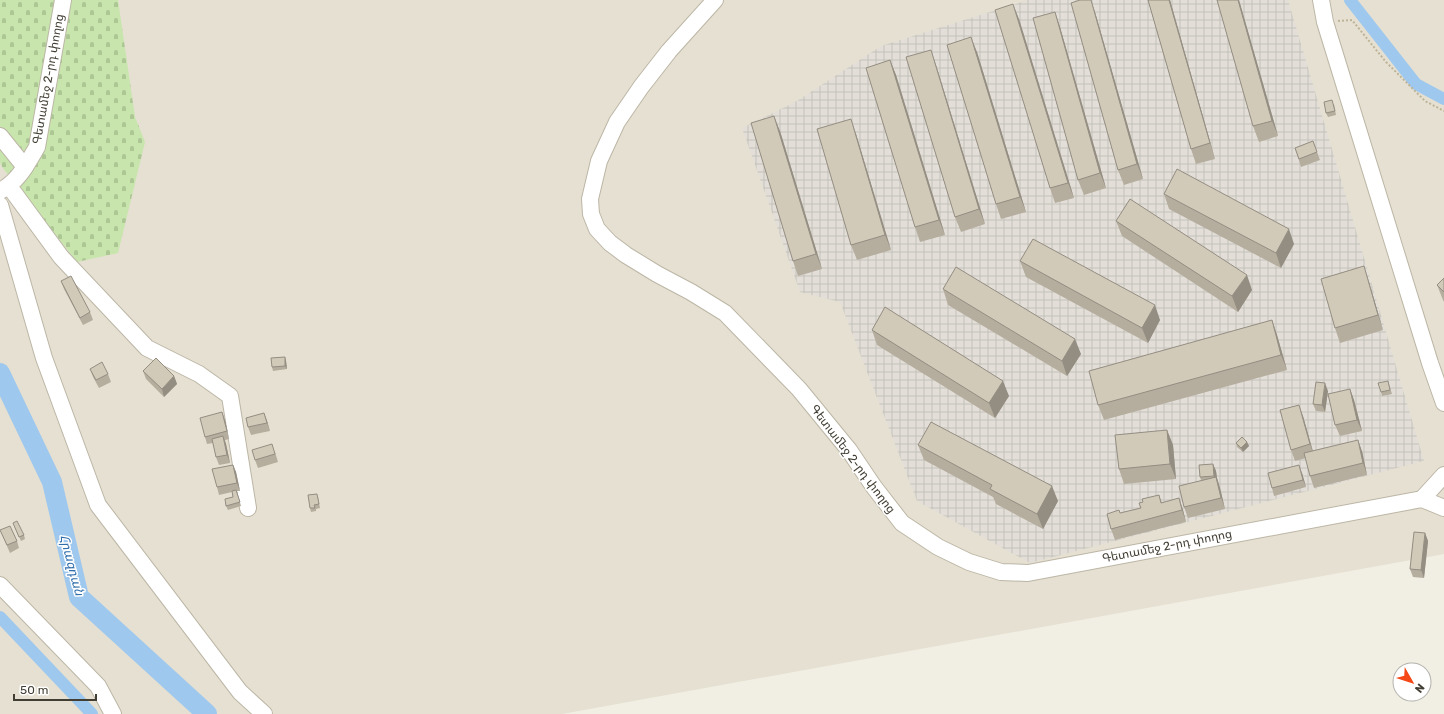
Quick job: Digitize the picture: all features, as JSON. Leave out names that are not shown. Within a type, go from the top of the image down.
[{"type":"street","name":"Գետամեջ 2-րդ փողոց","points":[[5,189],[25,167],[37,147],[63,0]]},
{"type":"street","name":"Գետամեջ 2-րդ փողոց","points":[[715,0],[669,51],[641,87],[617,122],[599,161],[590,199],[591,214],[597,229],[610,243],[626,255],[725,313],[799,389],[849,450],[874,487],[902,523],[938,547],[969,562],[1002,572],[1028,573],[1422,499]]},
{"type":"street","points":[[1321,0],[1325,22],[1430,363],[1444,403]]},
{"type":"street","points":[[0,136],[25,167]]},
{"type":"street","points":[[5,189],[61,257],[147,348],[199,374],[230,396],[248,508]]},
{"type":"street","points":[[0,205],[44,358],[98,505],[240,692],[264,714]]},
{"type":"street","points":[[1444,475],[1422,499],[1444,508]]},
{"type":"street","points":[[0,585],[98,686],[113,714]]},
{"type":"path","points":[[1325,22],[1352,20],[1386,62],[1425,101],[1444,111]]},
{"type":"shaded area","points":[[0,0],[1444,0],[1444,554],[562,714],[0,714]]},
{"type":"shaded area","points":[[1028,0],[1288,0],[1424,461],[1030,563],[917,501],[840,302],[800,292],[742,128],[797,101],[881,46]]},
{"type":"green space","points":[[0,0],[118,0],[135,117],[145,142],[118,253],[77,262],[2,167],[0,162]]},
{"type":"building","points":[[1080,0],[1091,0],[1137,164],[1118,170],[1071,3]]},
{"type":"building","points":[[1148,0],[1169,0],[1210,143],[1191,149]]},
{"type":"building","points":[[1217,0],[1238,0],[1272,121],[1253,126]]},
{"type":"building","points":[[1013,4],[1068,183],[1050,188],[995,10]]},
{"type":"building","points":[[1055,12],[1100,173],[1078,180],[1033,18]]},
{"type":"building","points":[[971,37],[1020,197],[996,204],[947,45]]},
{"type":"building","points":[[931,50],[979,209],[955,217],[906,57]]},
{"type":"building","points":[[890,60],[939,220],[915,227],[866,68]]},
{"type":"building","points":[[1332,100],[1335,111],[1326,113],[1324,102]]},
{"type":"building","points":[[774,116],[816,254],[793,261],[751,123]]},
{"type":"building","points":[[851,119],[885,235],[851,245],[817,129]]},
{"type":"building","points":[[1313,141],[1317,152],[1299,159],[1295,148]]},
{"type":"building","points":[[1177,169],[1289,229],[1276,253],[1164,194]]},
{"type":"building","points":[[1130,199],[1247,275],[1232,296],[1116,221]]},
{"type":"building","points":[[1033,239],[1155,305],[1142,328],[1020,261]]},
{"type":"building","points":[[1364,266],[1378,315],[1335,328],[1321,279]]},
{"type":"building","points":[[956,267],[1075,339],[1062,361],[943,289]]},
{"type":"building","points":[[71,276],[90,312],[80,318],[61,281]]},
{"type":"building","points":[[1444,278],[1444,292],[1437,285]]},
{"type":"building","points":[[885,307],[1003,381],[989,403],[872,330]]},
{"type":"building","points":[[1272,320],[1281,355],[1098,405],[1089,371]]},
{"type":"building","points":[[285,357],[285,366],[272,367],[271,358]]},
{"type":"building","points":[[156,358],[174,376],[162,389],[143,371]]},
{"type":"building","points":[[102,362],[108,374],[96,380],[90,369]]},
{"type":"building","points":[[1388,381],[1390,390],[1381,392],[1378,383]]},
{"type":"building","points":[[1316,382],[1325,383],[1322,405],[1313,404]]},
{"type":"building","points":[[1350,389],[1357,420],[1335,425],[1328,394]]},
{"type":"building","points":[[1299,405],[1310,444],[1291,450],[1280,410]]},
{"type":"building","points":[[222,412],[227,431],[205,437],[200,418]]},
{"type":"building","points":[[264,413],[267,423],[248,427],[246,418]]},
{"type":"building","points":[[931,422],[1052,486],[1037,514],[990,489],[992,485],[918,445]]},
{"type":"building","points":[[1167,430],[1170,464],[1119,469],[1115,435]]},
{"type":"building","points":[[223,436],[227,455],[216,457],[212,439]]},
{"type":"building","points":[[1242,437],[1247,442],[1241,448],[1236,443]]},
{"type":"building","points":[[1358,440],[1363,463],[1310,476],[1304,453]]},
{"type":"building","points":[[272,444],[275,454],[255,460],[252,450]]},
{"type":"building","points":[[1213,464],[1214,476],[1200,477],[1199,465]]},
{"type":"building","points":[[233,465],[237,483],[217,487],[212,469]]},
{"type":"building","points":[[1299,465],[1303,480],[1272,488],[1268,473]]},
{"type":"building","points":[[1216,477],[1221,498],[1184,507],[1179,486]]},
{"type":"building","points":[[236,490],[240,502],[226,506],[225,499],[233,497],[232,491]]},
{"type":"building","points":[[317,494],[319,504],[314,505],[315,508],[310,508],[308,495]]},
{"type":"building","points":[[1159,495],[1161,503],[1179,498],[1182,510],[1111,529],[1107,514],[1119,510],[1120,513],[1141,508],[1139,503],[1143,502],[1142,499]]},
{"type":"building","points":[[17,521],[24,535],[19,537],[13,523]]},
{"type":"building","points":[[10,526],[17,541],[7,545],[0,530]]},
{"type":"building","points":[[1414,532],[1425,533],[1421,570],[1410,569]]},
{"type":"waterway","points":[[1350,0],[1416,84],[1444,99]]},
{"type":"waterway","name":"Հրազդան","points":[[0,373],[52,482],[79,597],[207,714]]},
{"type":"waterway","points":[[0,617],[92,714]]}]
